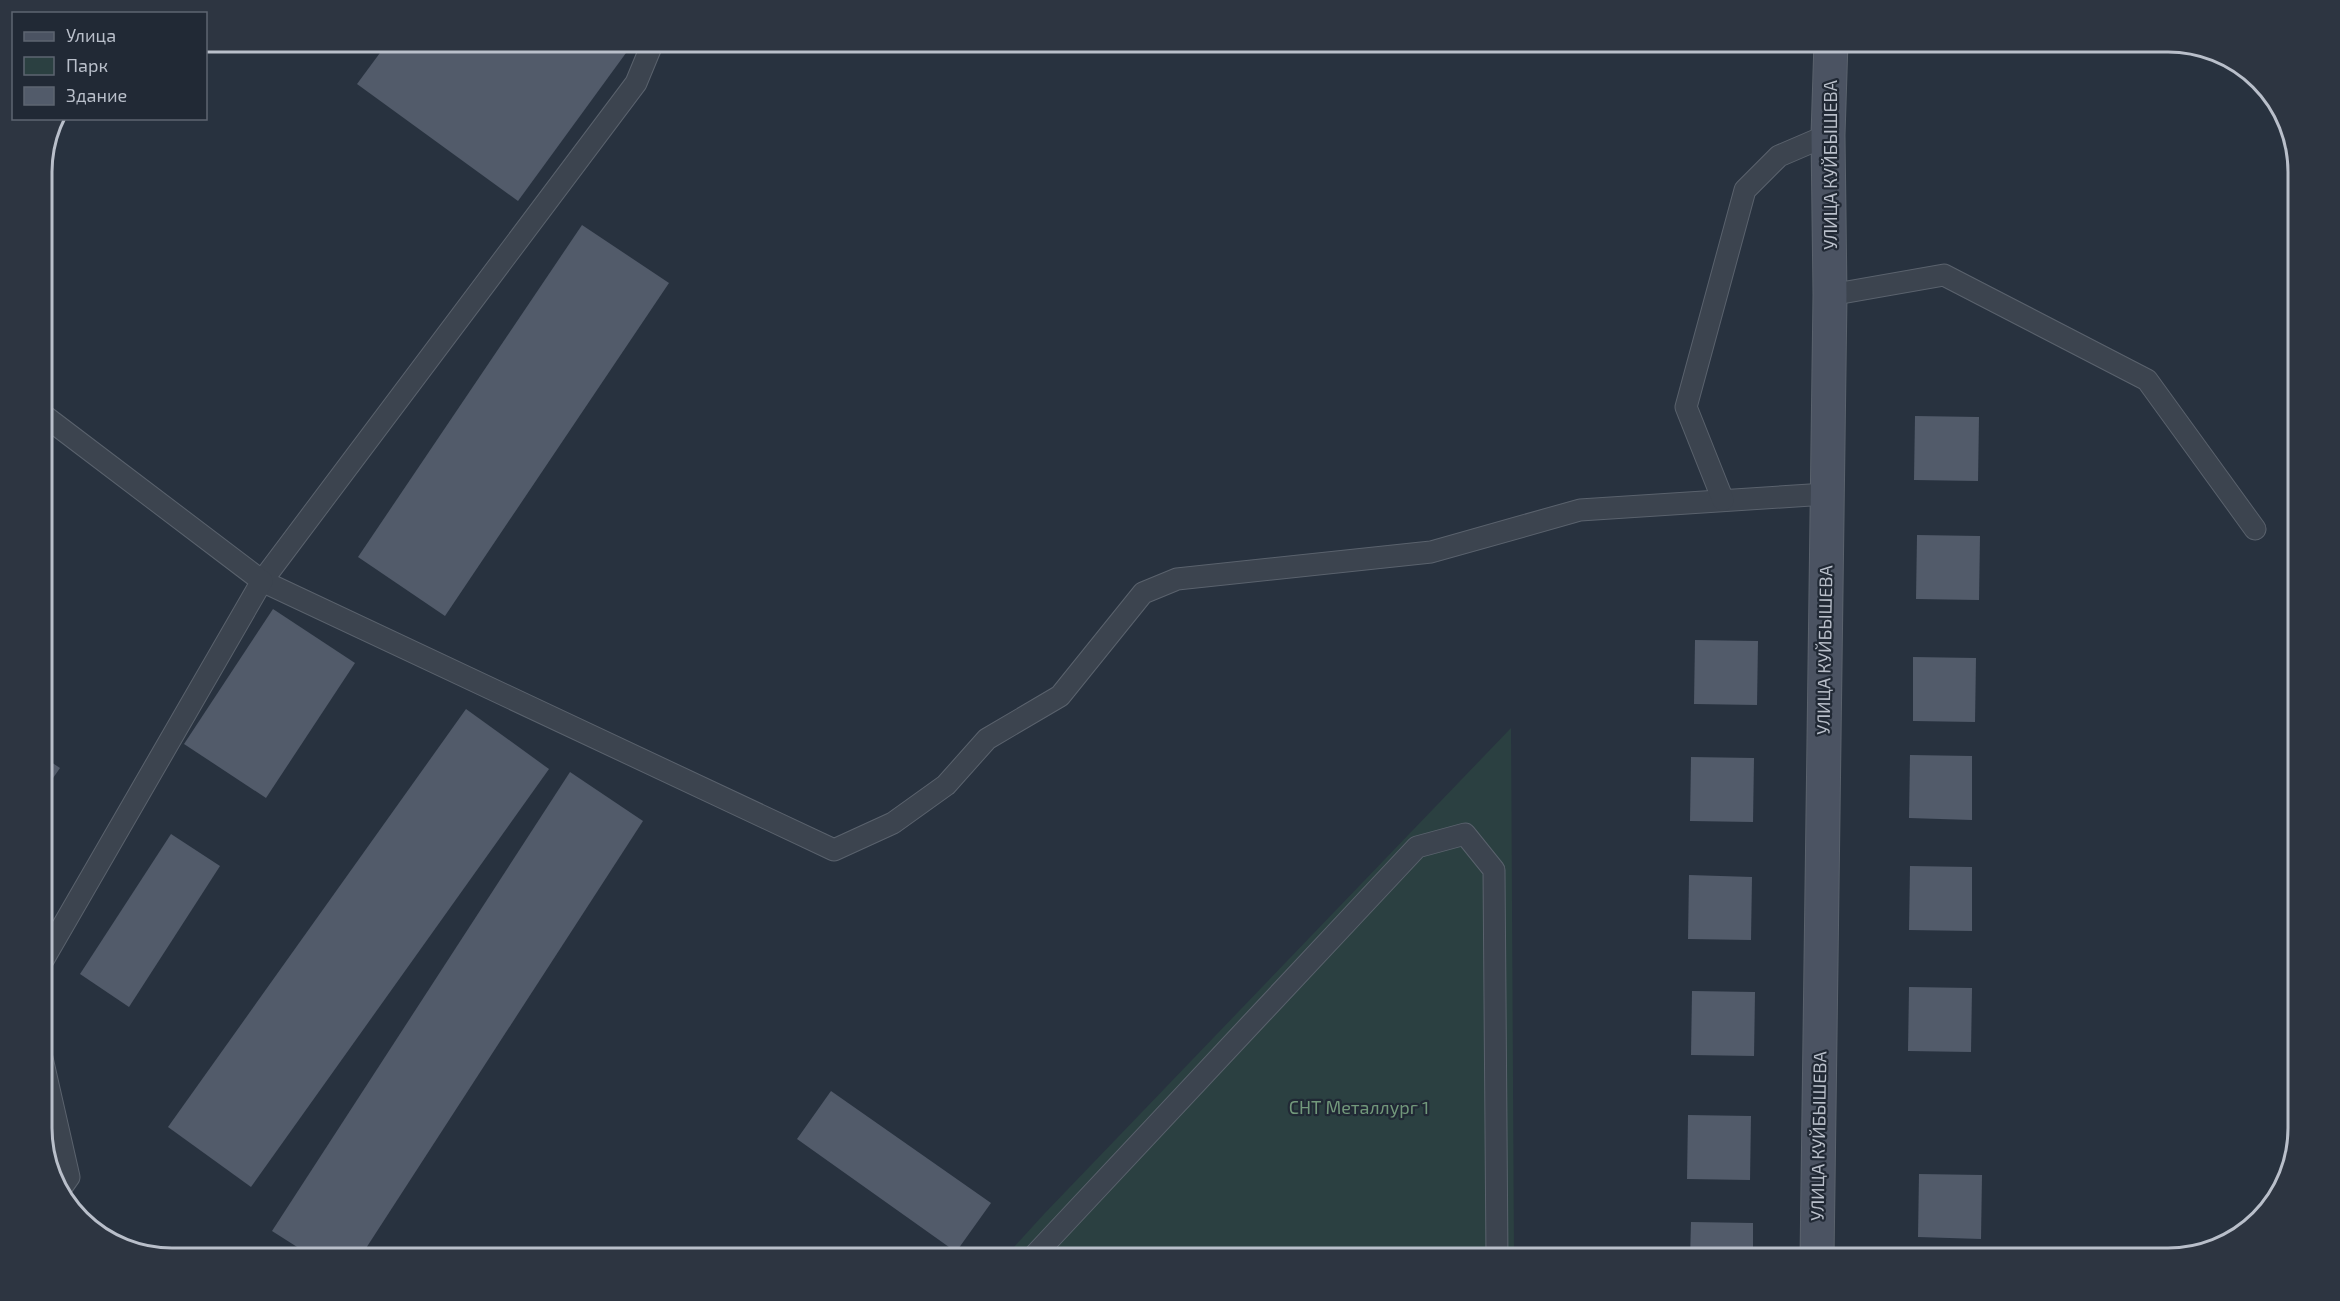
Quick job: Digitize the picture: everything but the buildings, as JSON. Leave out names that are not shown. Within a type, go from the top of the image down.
[{"type":"main road","name":"УЛИЦА КУЙБЫШЕВА","points":[[1817,1248],[1830,295],[1828,135],[1832,52]]},
{"type":"lane","points":[[53,943],[262,581],[636,82],[648,53]]},
{"type":"lane","points":[[1723,500],[1686,407],[1745,190],[1779,156],[1828,135]]},
{"type":"lane","points":[[1830,295],[1944,275],[2147,380],[2255,529]]},
{"type":"lane","points":[[53,422],[262,581],[834,850],[893,823],[946,785],[987,739],[1060,696],[1143,592],[1177,579],[1431,552],[1580,510],[1826,494]]},
{"type":"lane","points":[[1041,1248],[1417,847],[1465,834],[1494,870],[1497,1248]]},
{"type":"lane","points":[[53,1106],[69,1177],[65,1182]]},
{"type":"green space","name":"СНТ Металлург 1","points":[[1511,728],[1514,1248],[1013,1248]]}]
